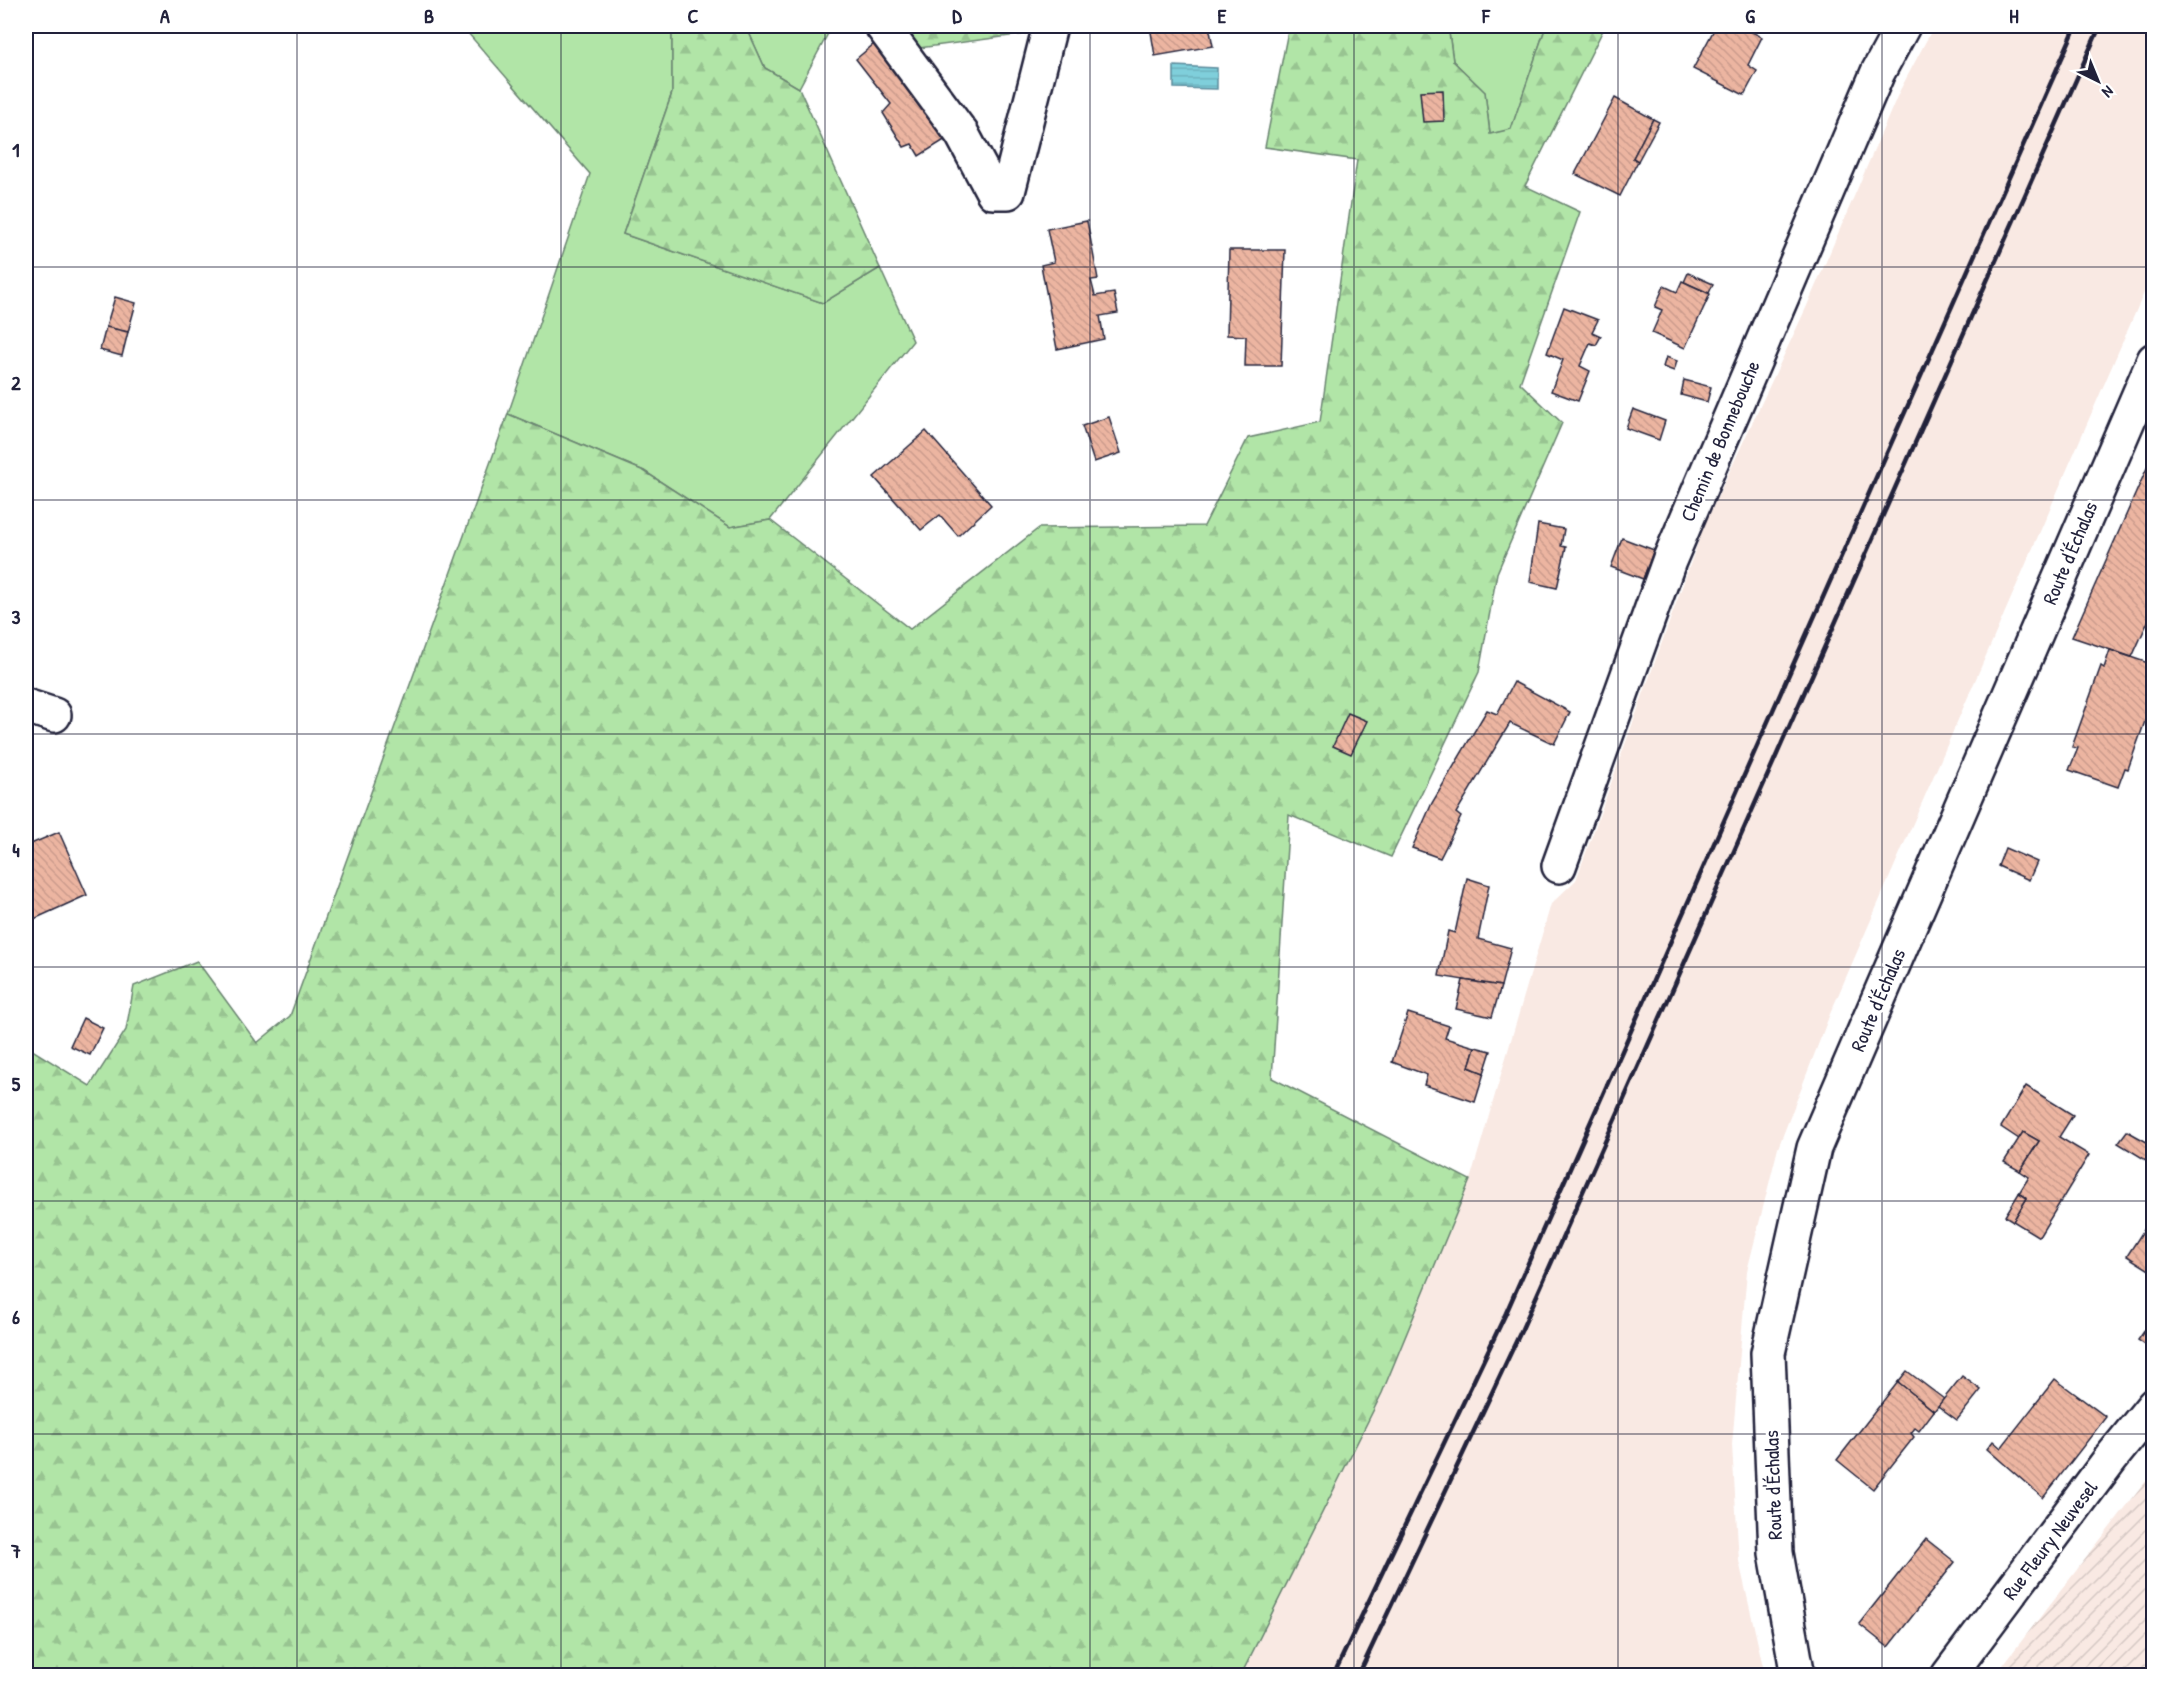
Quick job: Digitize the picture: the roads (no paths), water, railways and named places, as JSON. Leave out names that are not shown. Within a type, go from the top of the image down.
[{"type":"street","points":[[882,26],[962,134],[993,192],[1008,192],[1050,26]]},
{"type":"street","name":"Chemin de Bonnebouche","points":[[1559,866],[1669,561],[1878,72],[1903,26]]},
{"type":"street","name":"Route d'Échalas","points":[[1798,1676],[1776,1553],[1768,1353],[1814,1148],[2154,360]]},
{"type":"street","name":"Rue Fleury Neuvesel","points":[[1948,1676],[2111,1458],[2154,1406]]},
{"type":"water","points":[[1174,66],[1217,68],[1217,89],[1174,88]]},
{"type":"railway","points":[[1333,1676],[1506,1313],[2076,26]]},
{"type":"railway","points":[[1358,1676],[1522,1329],[2100,26]]}]
